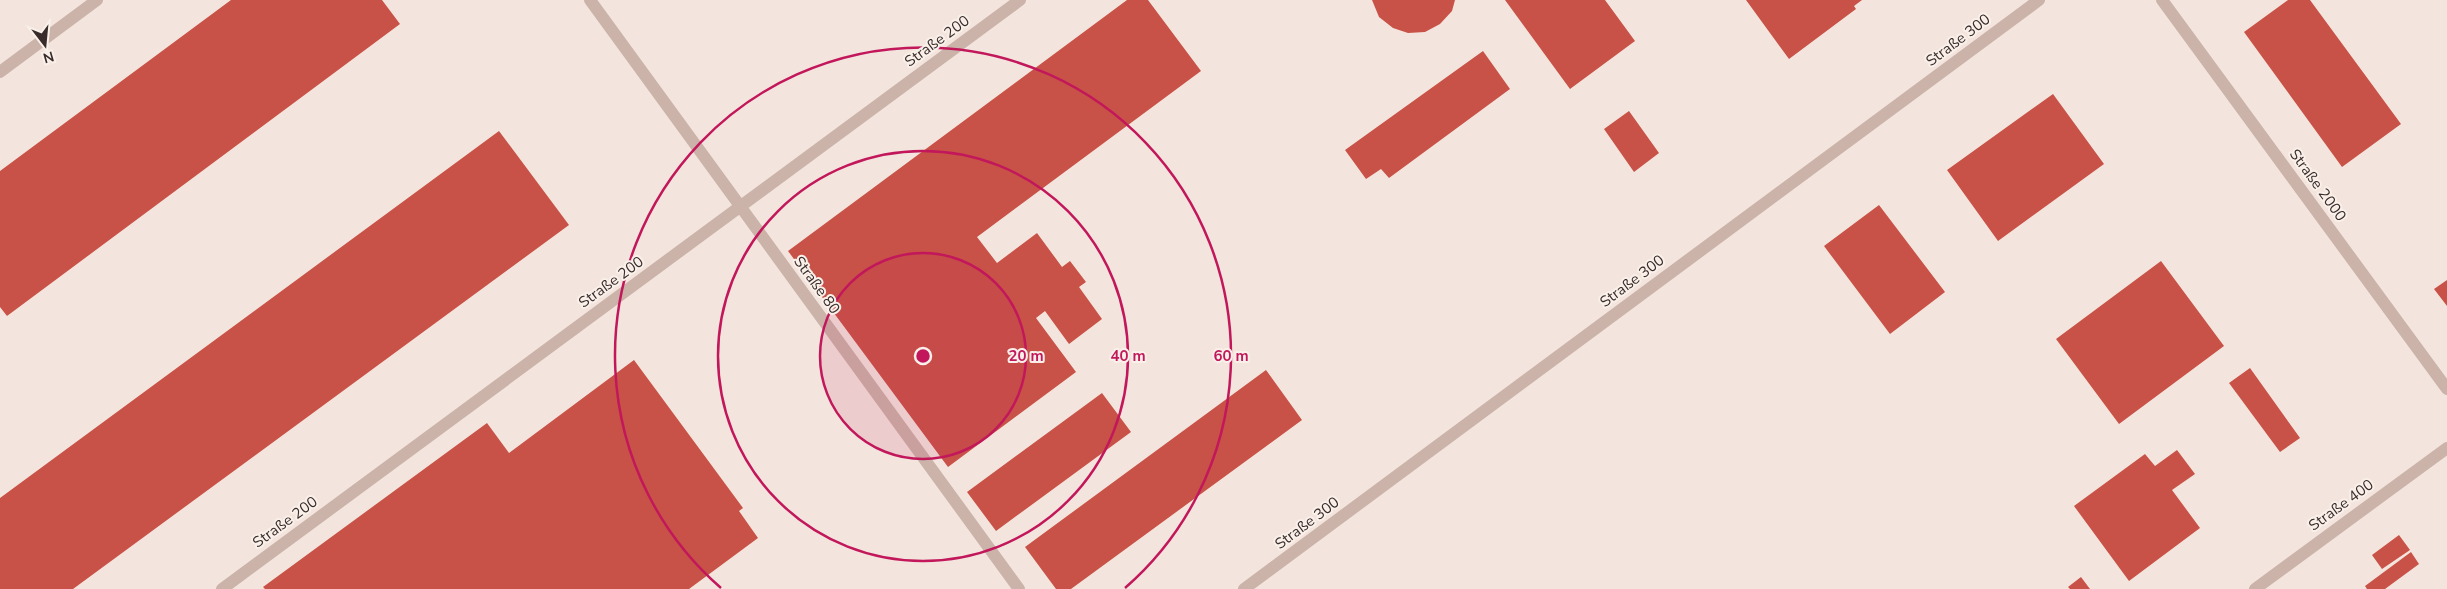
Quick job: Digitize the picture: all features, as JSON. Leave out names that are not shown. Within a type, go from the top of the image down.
[{"type":"lane","points":[[0,72],[97,0]]},
{"type":"lane","name":"Straße 80","points":[[590,0],[1019,589]]},
{"type":"lane","name":"Straße 200","points":[[222,589],[1020,0]]},
{"type":"lane","name":"Straße 300","points":[[1244,589],[2039,0]]},
{"type":"lane","name":"Straße 2000","points":[[2162,0],[2447,389]]},
{"type":"lane","name":"Straße 400","points":[[2255,589],[2447,448]]},
{"type":"building","points":[[231,0],[382,0],[400,24],[7,316],[0,307],[0,171]]},
{"type":"building","points":[[1127,0],[1148,0],[1201,71],[977,237],[997,263],[1037,233],[1062,267],[1070,261],[1086,282],[1079,287],[1102,319],[1069,344],[1045,311],[1036,318],[1076,372],[948,467],[788,251]]},
{"type":"building","points":[[1372,0],[1455,0],[1452,11],[1440,24],[1425,32],[1408,33],[1393,28],[1379,17]]},
{"type":"building","points":[[1505,0],[1605,0],[1635,41],[1570,89]]},
{"type":"building","points":[[1746,0],[1862,0],[1854,6],[1856,9],[1789,59]]},
{"type":"building","points":[[2288,0],[2310,0],[2401,124],[2342,167],[2244,32]]},
{"type":"building","points":[[1483,51],[1510,89],[1389,178],[1381,169],[1366,179],[1345,150]]},
{"type":"building","points":[[2053,94],[2104,164],[1998,241],[1947,170]]},
{"type":"building","points":[[1629,111],[1659,153],[1634,172],[1604,129]]},
{"type":"building","points":[[499,131],[569,225],[73,589],[0,589],[0,498]]},
{"type":"building","points":[[1879,205],[1945,292],[1890,334],[1824,246]]},
{"type":"building","points":[[2161,261],[2224,346],[2119,424],[2056,339]]},
{"type":"building","points":[[2447,280],[2447,306],[2434,289]]},
{"type":"building","points":[[634,360],[743,508],[739,511],[758,538],[689,589],[265,589],[263,587],[487,423],[509,453]]},
{"type":"building","points":[[2250,368],[2300,438],[2280,452],[2229,383]]},
{"type":"building","points":[[1266,370],[1302,420],[1071,589],[1056,589],[1025,547]]},
{"type":"building","points":[[1102,393],[1131,432],[996,531],[967,492]]},
{"type":"building","points":[[2177,450],[2195,474],[2172,490],[2200,528],[2129,581],[2074,506],[2145,454],[2155,466]]},
{"type":"building","points":[[2399,535],[2410,550],[2382,569],[2372,555]]},
{"type":"building","points":[[2411,552],[2419,564],[2385,589],[2367,589],[2365,586]]},
{"type":"building","points":[[2081,577],[2090,589],[2070,589],[2068,587]]}]
